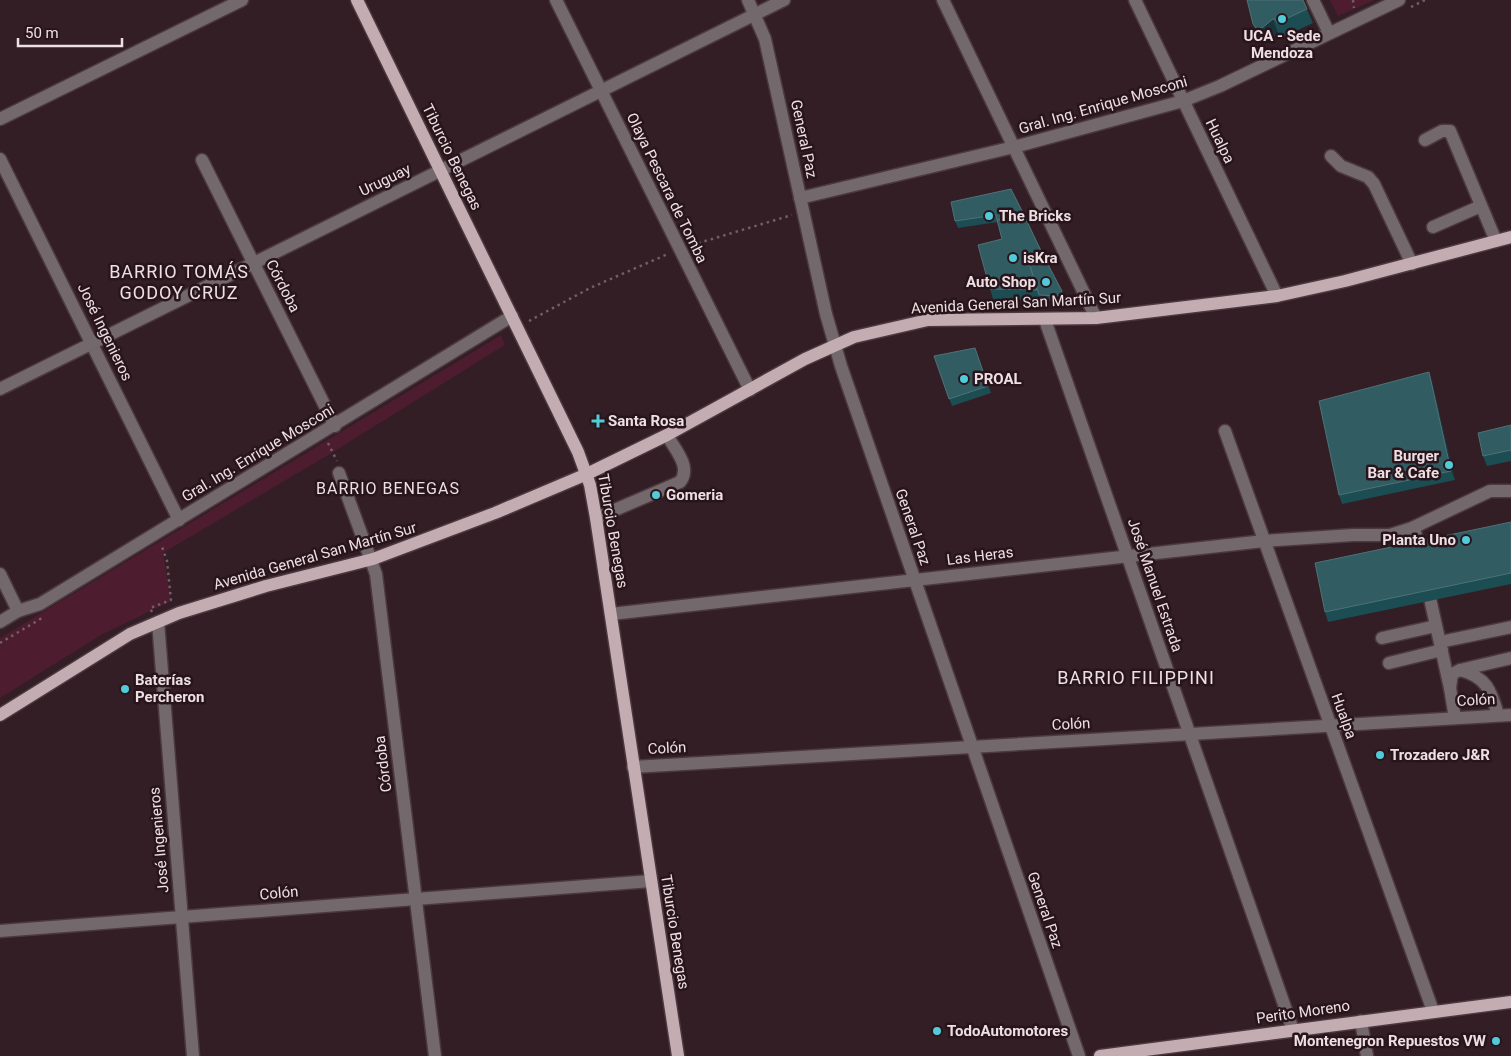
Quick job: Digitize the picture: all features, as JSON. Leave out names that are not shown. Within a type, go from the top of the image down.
[{"type":"main road","name":"Tiburcio Benegas","points":[[357,0],[587,474],[596,518],[678,1056]]},
{"type":"main road","name":"Avenida General San Martín Sur","points":[[0,715],[130,634],[158,622],[266,586],[373,559],[495,513],[587,474],[667,435],[834,345],[887,328],[928,320],[1096,318],[1277,296],[1412,264],[1511,237]]},
{"type":"main road","name":"Perito Moreno","points":[[1100,1056],[1511,1002]]},
{"type":"street","points":[[0,119],[242,0]]},
{"type":"street","name":"Olaya Pescara de Tomba","points":[[556,0],[750,390]]},
{"type":"street","name":"General Paz","points":[[748,0],[765,39],[834,345],[1079,1056]]},
{"type":"street","name":"Uruguay","points":[[0,389],[784,0]]},
{"type":"street","points":[[943,0],[1096,318]]},
{"type":"street","name":"Hualpa","points":[[1135,0],[1277,296]]},
{"type":"street","points":[[1313,0],[1329,33]]},
{"type":"street","name":"Gral. Ing. Enrique Mosconi","points":[[800,198],[1014,147],[1183,101],[1220,86],[1399,0]]},
{"type":"street","points":[[1425,140],[1442,131],[1450,131],[1496,242]]},
{"type":"street","points":[[1331,156],[1341,166],[1368,177],[1374,184],[1412,264]]},
{"type":"street","name":"José Ingenieros","points":[[0,158],[179,520]]},
{"type":"street","name":"Córdoba","points":[[202,160],[335,426]]},
{"type":"street","points":[[1433,226],[1482,206]]},
{"type":"street","name":"Gral. Ing. Enrique Mosconi","points":[[0,622],[18,611],[40,604],[335,426],[512,316]]},
{"type":"street","name":"José Manuel Estrada","points":[[1045,320],[1294,1030]]},
{"type":"street","name":"Hualpa","points":[[1226,431],[1433,1011]]},
{"type":"street","points":[[596,518],[680,482],[685,476],[686,469],[667,435]]},
{"type":"street","name":"Córdoba","points":[[339,473],[373,559],[379,590],[435,1056]]},
{"type":"street","name":"Las Heras","points":[[611,614],[891,581],[915,581],[1264,541],[1353,535],[1390,535],[1414,527],[1490,491],[1511,491]]},
{"type":"street","points":[[1414,527],[1442,650],[1455,718]]},
{"type":"street","points":[[0,574],[18,611]]},
{"type":"street","name":"José Ingenieros","points":[[158,622],[193,1056]]},
{"type":"street","points":[[1382,638],[1436,626]]},
{"type":"street","points":[[1388,663],[1442,650],[1511,627]]},
{"type":"street","points":[[1442,650],[1460,670],[1474,676],[1490,689],[1498,715]]},
{"type":"street","points":[[1450,688],[1452,674],[1460,670],[1511,658]]},
{"type":"street","name":"Colón","points":[[634,767],[1511,715]]},
{"type":"street","name":"Colón","points":[[0,931],[651,881]]},
{"type":"street","points":[[1361,1021],[1366,1056]]},
{"type":"path","points":[[328,443],[341,469],[339,473]]},
{"type":"path","points":[[161,543],[167,561],[171,600]]},
{"type":"shaded area","points":[[1330,0],[1375,0],[1338,16]]},
{"type":"shaded area","points":[[501,335],[505,345],[330,454],[163,553],[171,601],[101,635],[0,698],[0,638]]},
{"type":"building","points":[[1247,0],[1303,0],[1307,9],[1277,23],[1273,19],[1262,28],[1256,28],[1253,24]]},
{"type":"building","name":"The Bricks","points":[[1011,189],[1024,215],[997,220],[996,215],[955,221],[951,202]]},
{"type":"building","name":"isKra","points":[[1024,215],[1042,253],[1028,258],[1037,290],[990,289],[978,245],[1002,239],[997,220]]},
{"type":"building","name":"Auto Shop","points":[[1044,257],[1062,291],[1059,296],[1039,295],[1029,262]]},
{"type":"building","name":"PROAL","points":[[975,348],[988,386],[949,399],[934,356]]},
{"type":"building","points":[[1429,372],[1451,471],[1339,495],[1319,401]]},
{"type":"building","points":[[1511,425],[1511,450],[1483,456],[1478,433]]},
{"type":"building","points":[[1511,522],[1511,573],[1325,612],[1315,563]]},
{"type":"place","name":"UCA - Sede Mendoza","points":[[1282,19]]},
{"type":"place","name":"The Bricks","points":[[989,216]]},
{"type":"place","name":"isKra","points":[[1013,258]]},
{"type":"place","name":"Auto Shop","points":[[1046,282]]},
{"type":"place","name":"PROAL","points":[[964,379]]},
{"type":"place","name":"Santa Rosa","points":[[598,421]]},
{"type":"place","name":"Burger Bar & Cafe","points":[[1449,465]]},
{"type":"place","name":"Gomeria","points":[[656,495]]},
{"type":"place","name":"Planta Uno","points":[[1466,540]]},
{"type":"place","name":"Baterías Percheron","points":[[125,689]]},
{"type":"place","name":"Trozadero J&R","points":[[1380,755]]},
{"type":"place","name":"TodoAutomotores","points":[[937,1031]]},
{"type":"place","name":"Montenegron Repuestos VW","points":[[1496,1041]]},
{"type":"district","name":"BARRIO TOMÁS GODOY CRUZ","points":[[179,281]]},
{"type":"district","name":"BARRIO BENEGAS","points":[[388,488]]},
{"type":"district","name":"BARRIO FILIPPINI","points":[[1136,677]]}]
